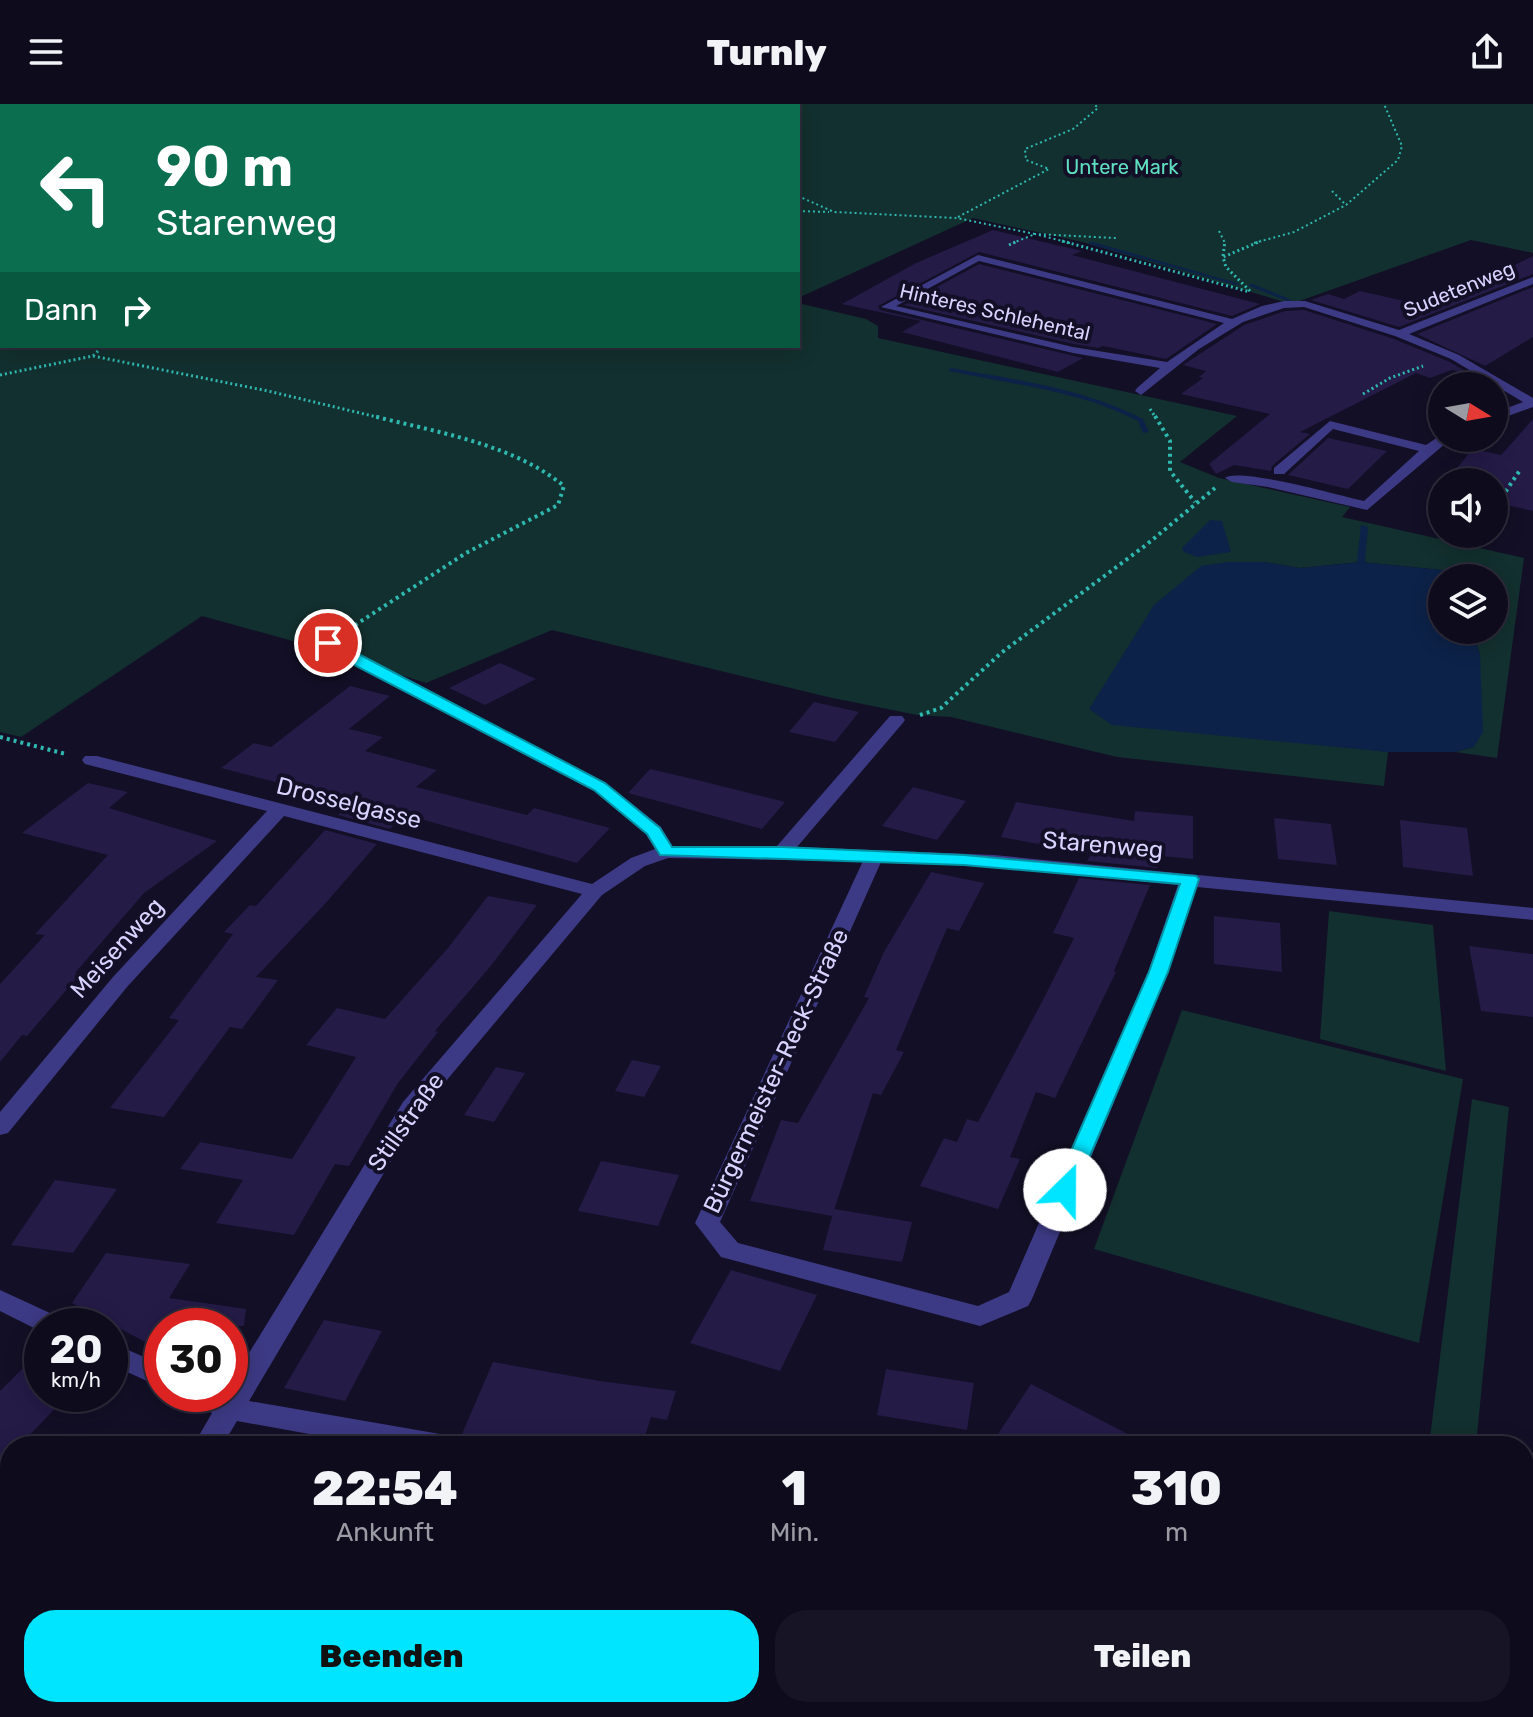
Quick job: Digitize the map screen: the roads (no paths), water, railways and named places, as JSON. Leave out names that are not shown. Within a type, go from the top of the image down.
[{"type":"street","name":"Hinteres Schlehental","points":[[1168,366],[1073,350],[886,307],[978,258],[1233,322]]},
{"type":"street","name":"Sudetenweg","points":[[1399,334],[1533,280]]},
{"type":"street","name":"Sudetenweg","points":[[1233,322],[1287,302],[1305,304],[1399,334],[1455,357],[1533,403]]},
{"type":"street","points":[[1141,391],[1168,366],[1233,322]]},
{"type":"street","name":"Sudetenweg","points":[[1508,412],[1533,403]]},
{"type":"street","points":[[1279,471],[1330,425],[1428,449]]},
{"type":"street","points":[[1232,478],[1268,483],[1367,506],[1428,449]]},
{"type":"street","points":[[328,643],[600,787],[654,831],[666,852]]},
{"type":"street","points":[[782,852],[896,720]]},
{"type":"street","name":"Drosselgasse","points":[[91,760],[595,891]]},
{"type":"street","name":"Meisenweg","points":[[0,1127],[120,982],[279,810]]},
{"type":"street","name":"Starenweg","points":[[666,852],[782,852],[994,861],[1533,914]]},
{"type":"street","name":"Stillstraße","points":[[248,1375],[411,1107],[595,891],[638,862],[666,852]]},
{"type":"street","name":"Bürgermeister-Reck-Straße","points":[[875,855],[707,1223],[730,1250],[980,1316],[1019,1299],[1158,972],[1190,879]]},
{"type":"street","points":[[0,1300],[24,1312]]},
{"type":"street","name":"Stillstraße","points":[[213,1436],[226,1412]]},
{"type":"street","points":[[248,1412],[384,1436]]},
{"type":"water","points":[[1210,520],[1222,521],[1231,552],[1197,557],[1184,552],[1182,548]]},
{"type":"water","points":[[1264,562],[1300,568],[1361,562],[1428,569],[1428,644],[1476,644],[1480,654],[1483,732],[1474,747],[1455,752],[1388,752],[1112,725],[1089,709],[1154,605],[1201,566]]},
{"type":"waterway","points":[[1091,243],[1238,284]]},
{"type":"waterway","points":[[1251,285],[1289,300]]},
{"type":"waterway","points":[[951,370],[1097,400],[1141,420],[1145,432]]},
{"type":"waterway","points":[[1361,562],[1364,527]]},
{"type":"park label","name":"Untere Mark","points":[[1122,167]]}]
